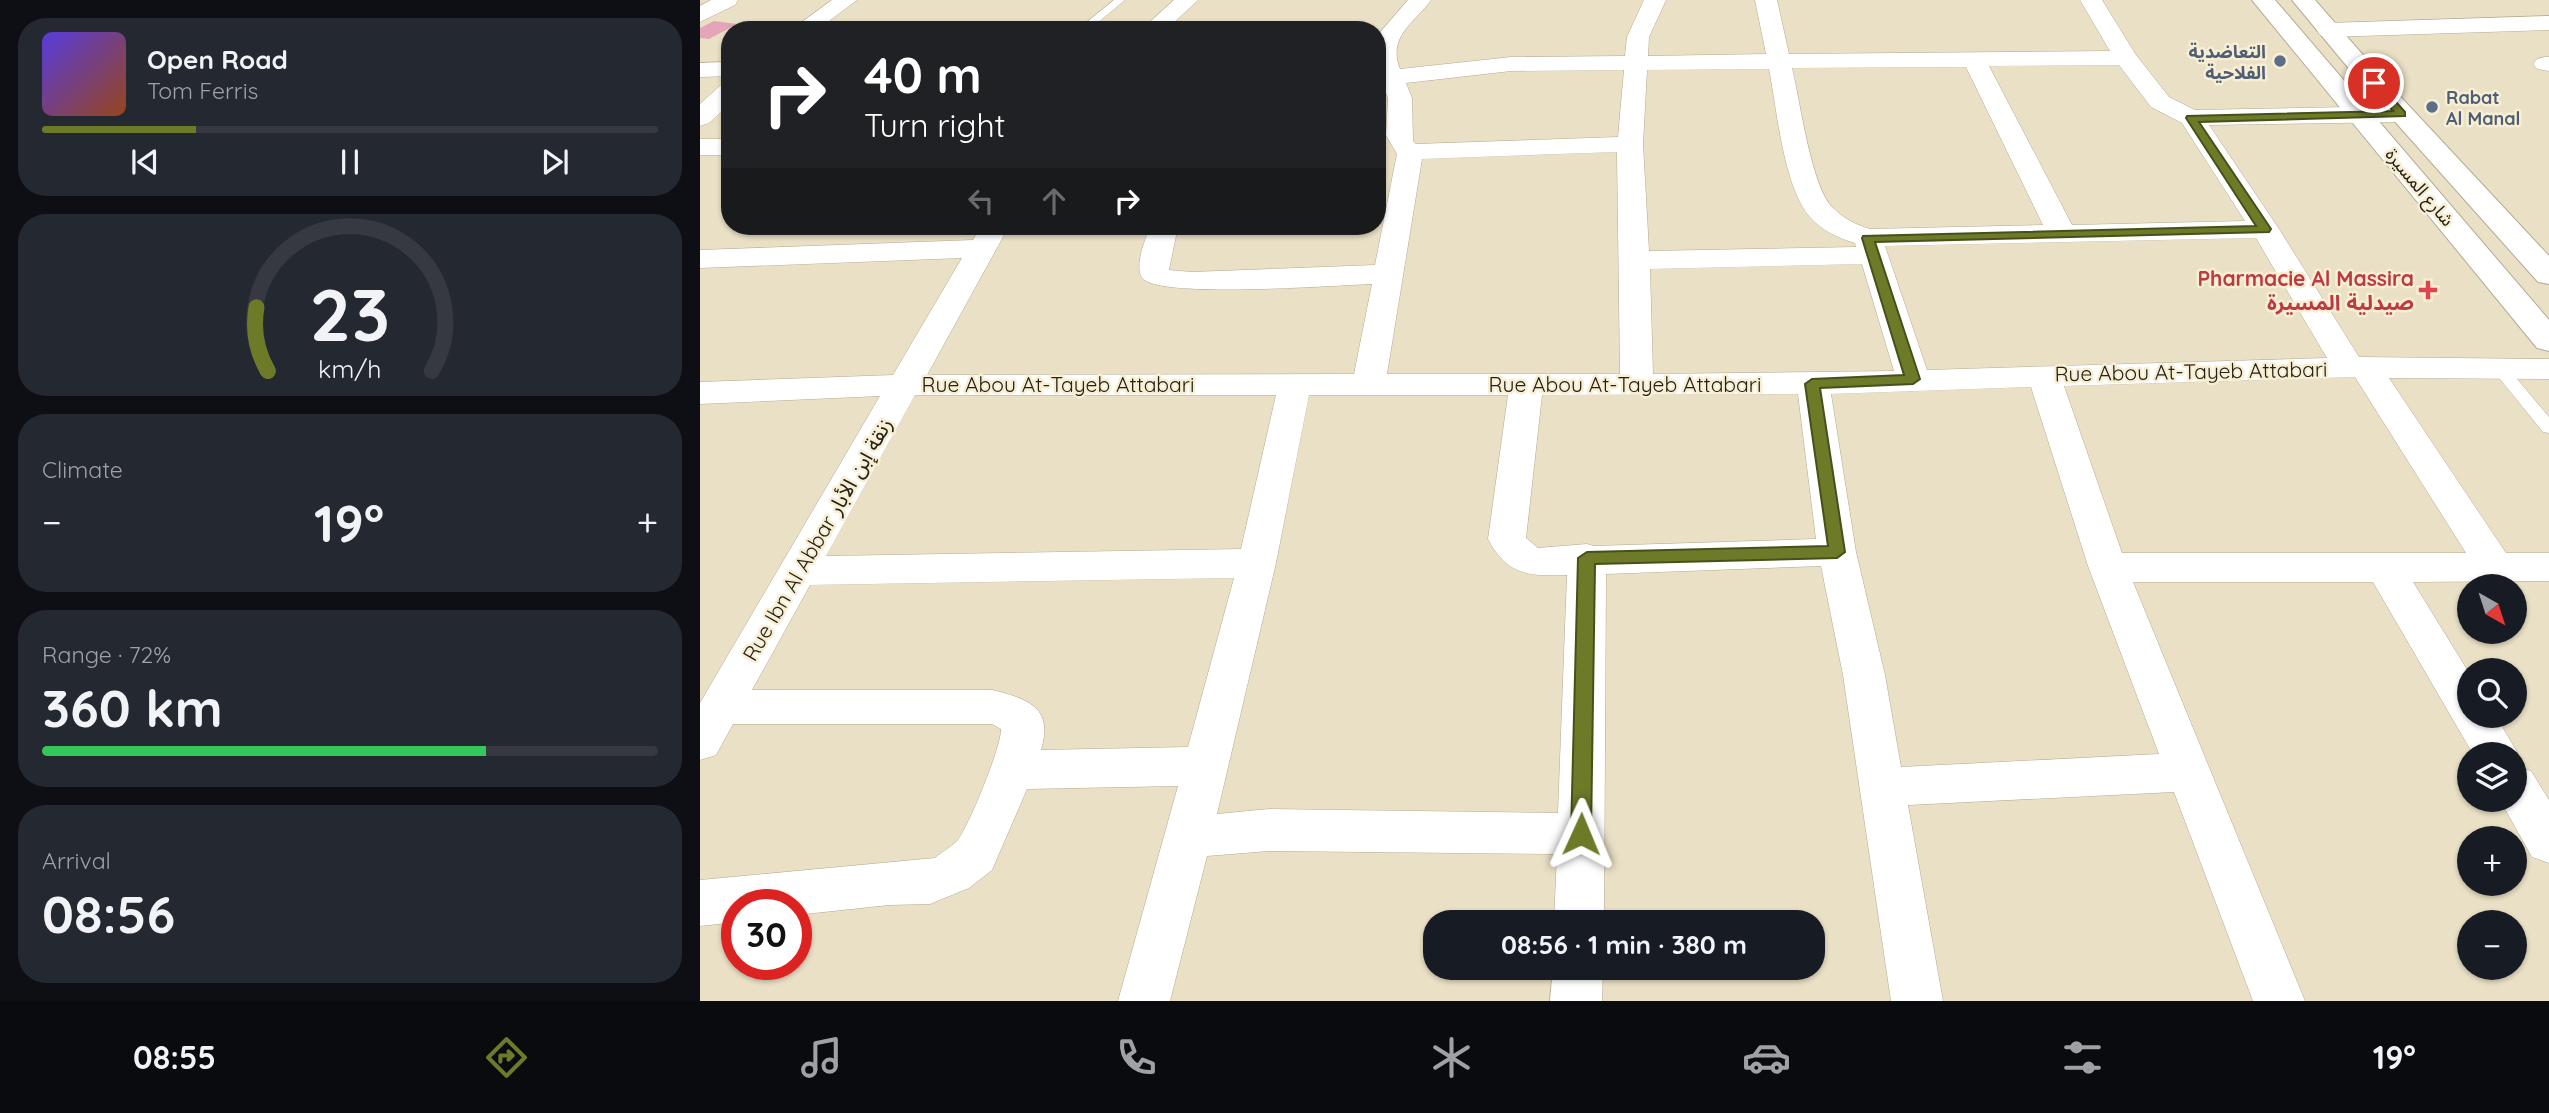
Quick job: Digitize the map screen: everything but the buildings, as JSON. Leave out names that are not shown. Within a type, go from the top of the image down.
[{"type":"street","points":[[700,15],[727,0]]},
{"type":"street","points":[[815,21],[846,0]]},
{"type":"street","points":[[1162,21],[1187,0]]},
{"type":"street","points":[[1386,43],[1420,0]]},
{"type":"street","points":[[1637,383],[1630,144],[1638,37],[1655,0]]},
{"type":"street","points":[[1766,0],[1805,184],[1820,212],[1845,232],[1870,246],[1913,379]]},
{"type":"street","points":[[2091,0],[2126,58],[2160,102],[2191,118],[2402,114]]},
{"type":"street","name":"شارع المسيرة","points":[[2263,0],[2359,115],[2543,326]]},
{"type":"street","name":"شارع المسيرة","points":[[2303,0],[2402,114],[2549,275]]},
{"type":"street","points":[[2328,30],[2549,23]]},
{"type":"street","points":[[1369,383],[1387,274],[1401,101],[1389,85],[1511,64],[2126,58]]},
{"type":"street","points":[[1974,60],[2060,232]]},
{"type":"street","points":[[700,70],[721,69]]},
{"type":"street","points":[[700,118],[721,98]]},
{"type":"street","points":[[2191,118],[2357,368],[2495,567]]},
{"type":"street","points":[[1396,147],[1630,144]]},
{"type":"street","points":[[700,148],[721,147]]},
{"type":"street","points":[[1635,260],[2060,232],[2264,229]]},
{"type":"street","points":[[1162,235],[1154,265],[1155,274],[1161,278],[1192,281],[1387,274]]},
{"type":"street","points":[[700,259],[989,237]]},
{"type":"street","name":"Rue Ibn Al Abbar زنقة إبن الأبار","points":[[710,724],[989,237]]},
{"type":"street","name":"Rue Abou At-Tayeb Attabari","points":[[700,393],[906,385],[1812,384],[2043,375],[2357,368],[2549,369]]},
{"type":"street","points":[[2043,375],[2107,566],[2279,1001]]},
{"type":"street","points":[[1144,1001],[1257,563],[1295,383]]},
{"type":"street","points":[[1812,384],[1837,552],[1864,675],[1917,1001]]},
{"type":"street","points":[[1526,385],[1507,539],[1513,552],[1535,562],[1587,558],[1837,552]]},
{"type":"street","points":[[1579,910],[1587,558]]},
{"type":"street","points":[[799,571],[1257,563]]},
{"type":"street","points":[[2107,566],[2158,569],[2549,567]]},
{"type":"street","points":[[2384,568],[2457,690]]},
{"type":"street","points":[[700,903],[889,883],[930,882],[952,873],[975,855],[1012,770],[1023,736],[1022,721],[1010,712],[992,708],[710,724]]},
{"type":"street","points":[[1012,770],[1206,766]]},
{"type":"street","points":[[1882,787],[2189,772]]},
{"type":"street","points":[[2527,805],[2549,842]]},
{"type":"street","points":[[1188,837],[1269,831],[1581,834]]},
{"type":"street","points":[[1576,1001],[1577,980]]},
{"type":"lane","points":[[1093,21],[1120,0]]},
{"type":"lane","points":[[2501,370],[2549,428]]},
{"type":"place","name":"التعاضدية الفلاحية","points":[[2280,61]]},
{"type":"place","name":"Rabat Al Manal","points":[[2432,107]]},
{"type":"place","name":"Pharmacie Al Massira صيدلية المسيرة","points":[[2428,290]]},
{"type":"route","points":[[1581,834],[1587,558],[1837,552],[1812,384],[1913,379],[1868,238],[2264,229],[2191,118],[2402,114],[2374,83]]}]
